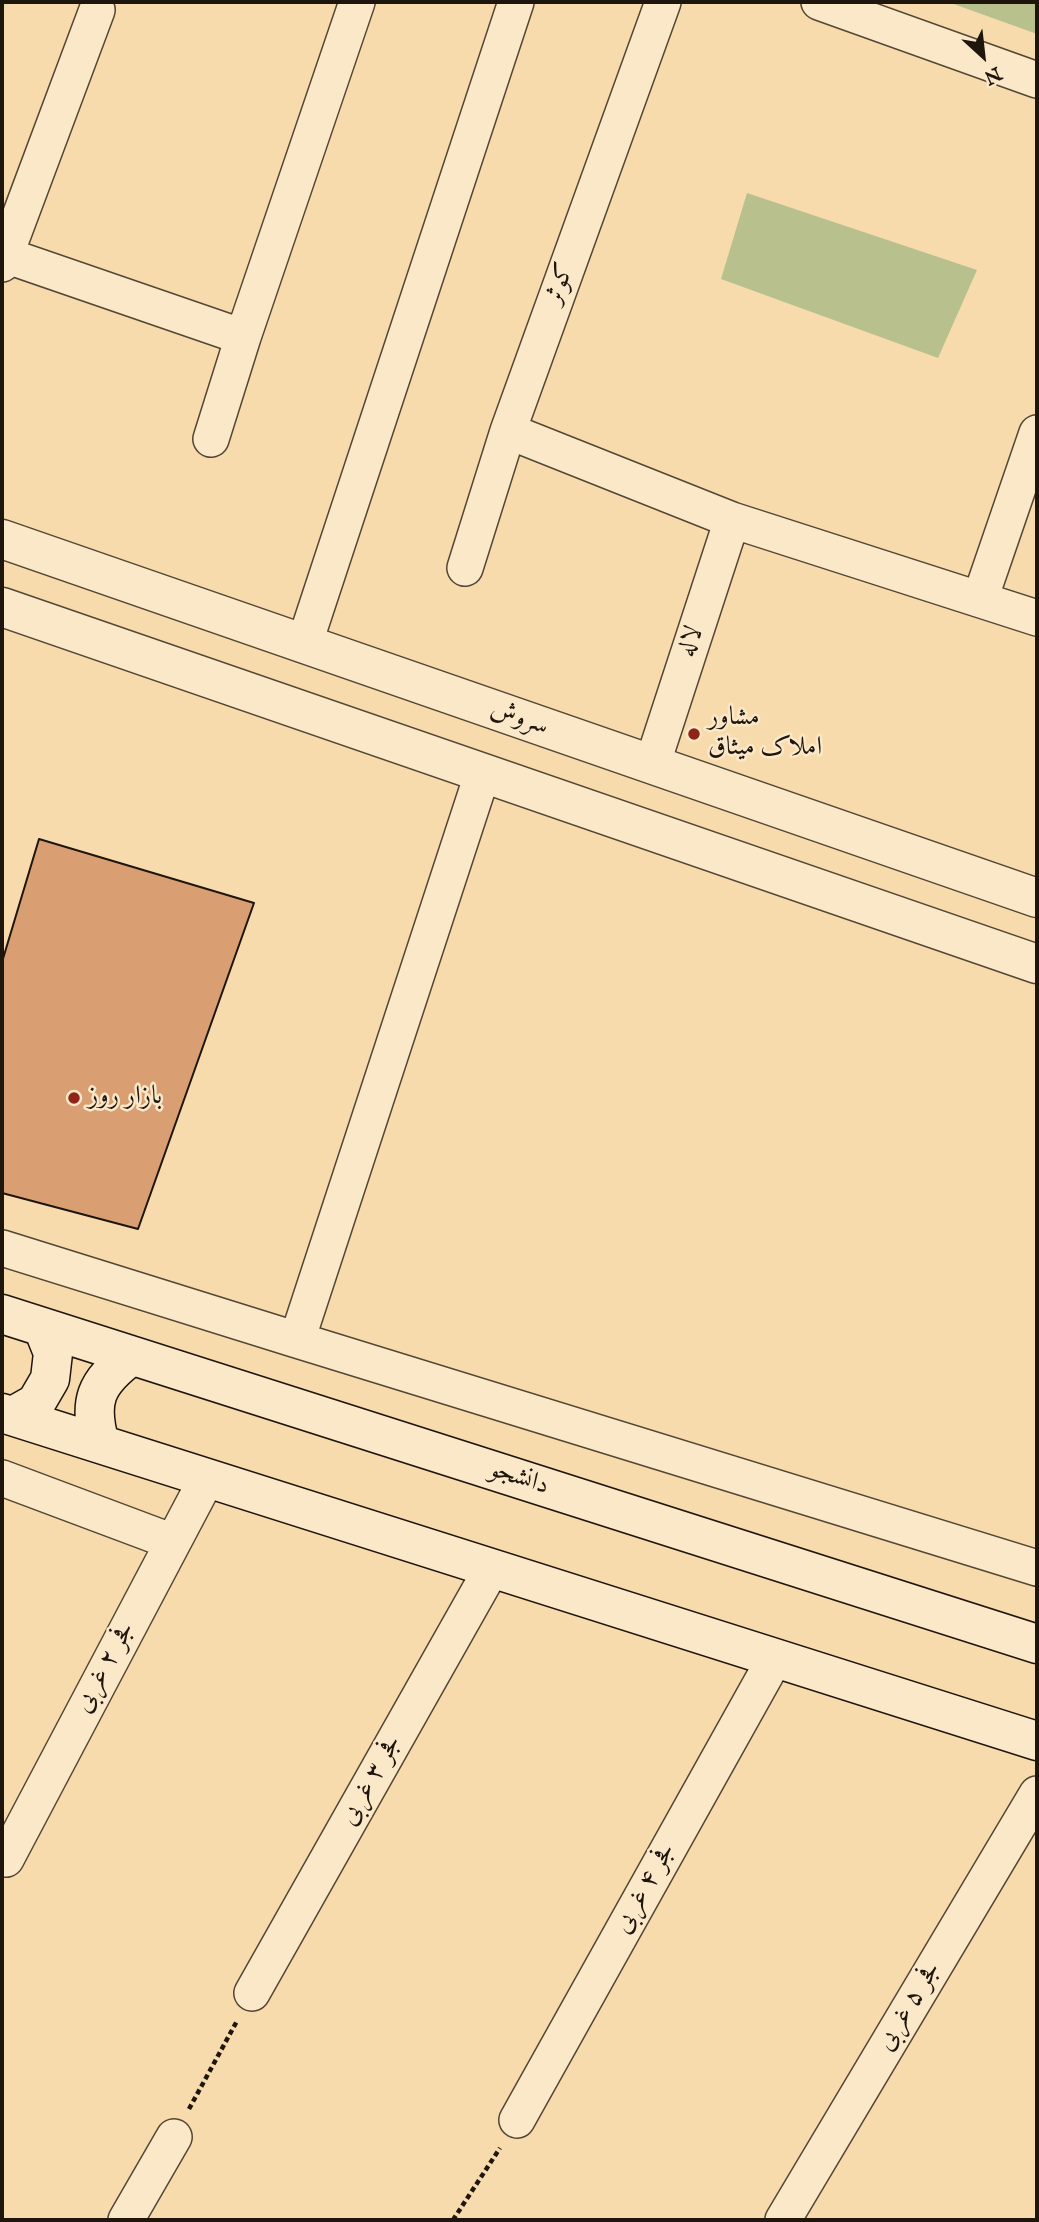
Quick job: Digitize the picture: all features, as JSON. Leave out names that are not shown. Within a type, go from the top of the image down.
[{"type":"main road","name":"سروش","points":[[2,539],[1037,898]]},
{"type":"main road","points":[[2,607],[1037,964]]},
{"type":"main road","name":"دانشجو","points":[[2,1314],[1037,1644]]},
{"type":"main road","points":[[8,1414],[36,1403],[50,1379],[53,1353],[43,1328]]},
{"type":"main road","points":[[100,1444],[94,1420],[97,1394],[110,1372],[131,1356]]},
{"type":"main road","points":[[8,1414],[1037,1741]]},
{"type":"street","points":[[211,439],[243,337],[358,2]]},
{"type":"street","points":[[304,645],[516,2]]},
{"type":"street","name":"کوثر","points":[[466,568],[508,431],[663,2]]},
{"type":"street","points":[[819,2],[1037,80]]},
{"type":"street","points":[[97,10],[3,258],[243,337]]},
{"type":"street","points":[[508,431],[732,520],[1037,618]]},
{"type":"street","points":[[979,599],[1037,432]]},
{"type":"street","name":"لاله","points":[[652,765],[732,520]]},
{"type":"street","points":[[297,1340],[484,772]]},
{"type":"street","points":[[2,1248],[1037,1568]]},
{"type":"street","points":[[2,1478],[173,1542]]},
{"type":"street","name":"فجر ۲ غربی","points":[[5,1859],[207,1478]]},
{"type":"street","name":"فجر ۳ غربی","points":[[252,1993],[492,1569]]},
{"type":"street","name":"فجر ۴ غربی","points":[[517,2120],[775,1658]]},
{"type":"street","name":"فجر ۵ غربی","points":[[783,2220],[1037,1794]]},
{"type":"street","points":[[125,2220],[174,2137]]},
{"type":"path","points":[[174,2137],[252,1993]]},
{"type":"path","points":[[453,2220],[517,2120]]},
{"type":"green space","points":[[948,2],[1037,2],[1037,34]]},
{"type":"green space","points":[[747,193],[977,270],[938,358],[721,279]]},
{"type":"building","points":[[39,839],[254,903],[138,1229],[2,1193],[2,962]]},
{"type":"place","name":"مشاور املاک میثاق","points":[[694,734]]},
{"type":"place","name":"بازار روز","points":[[74,1098]]}]
